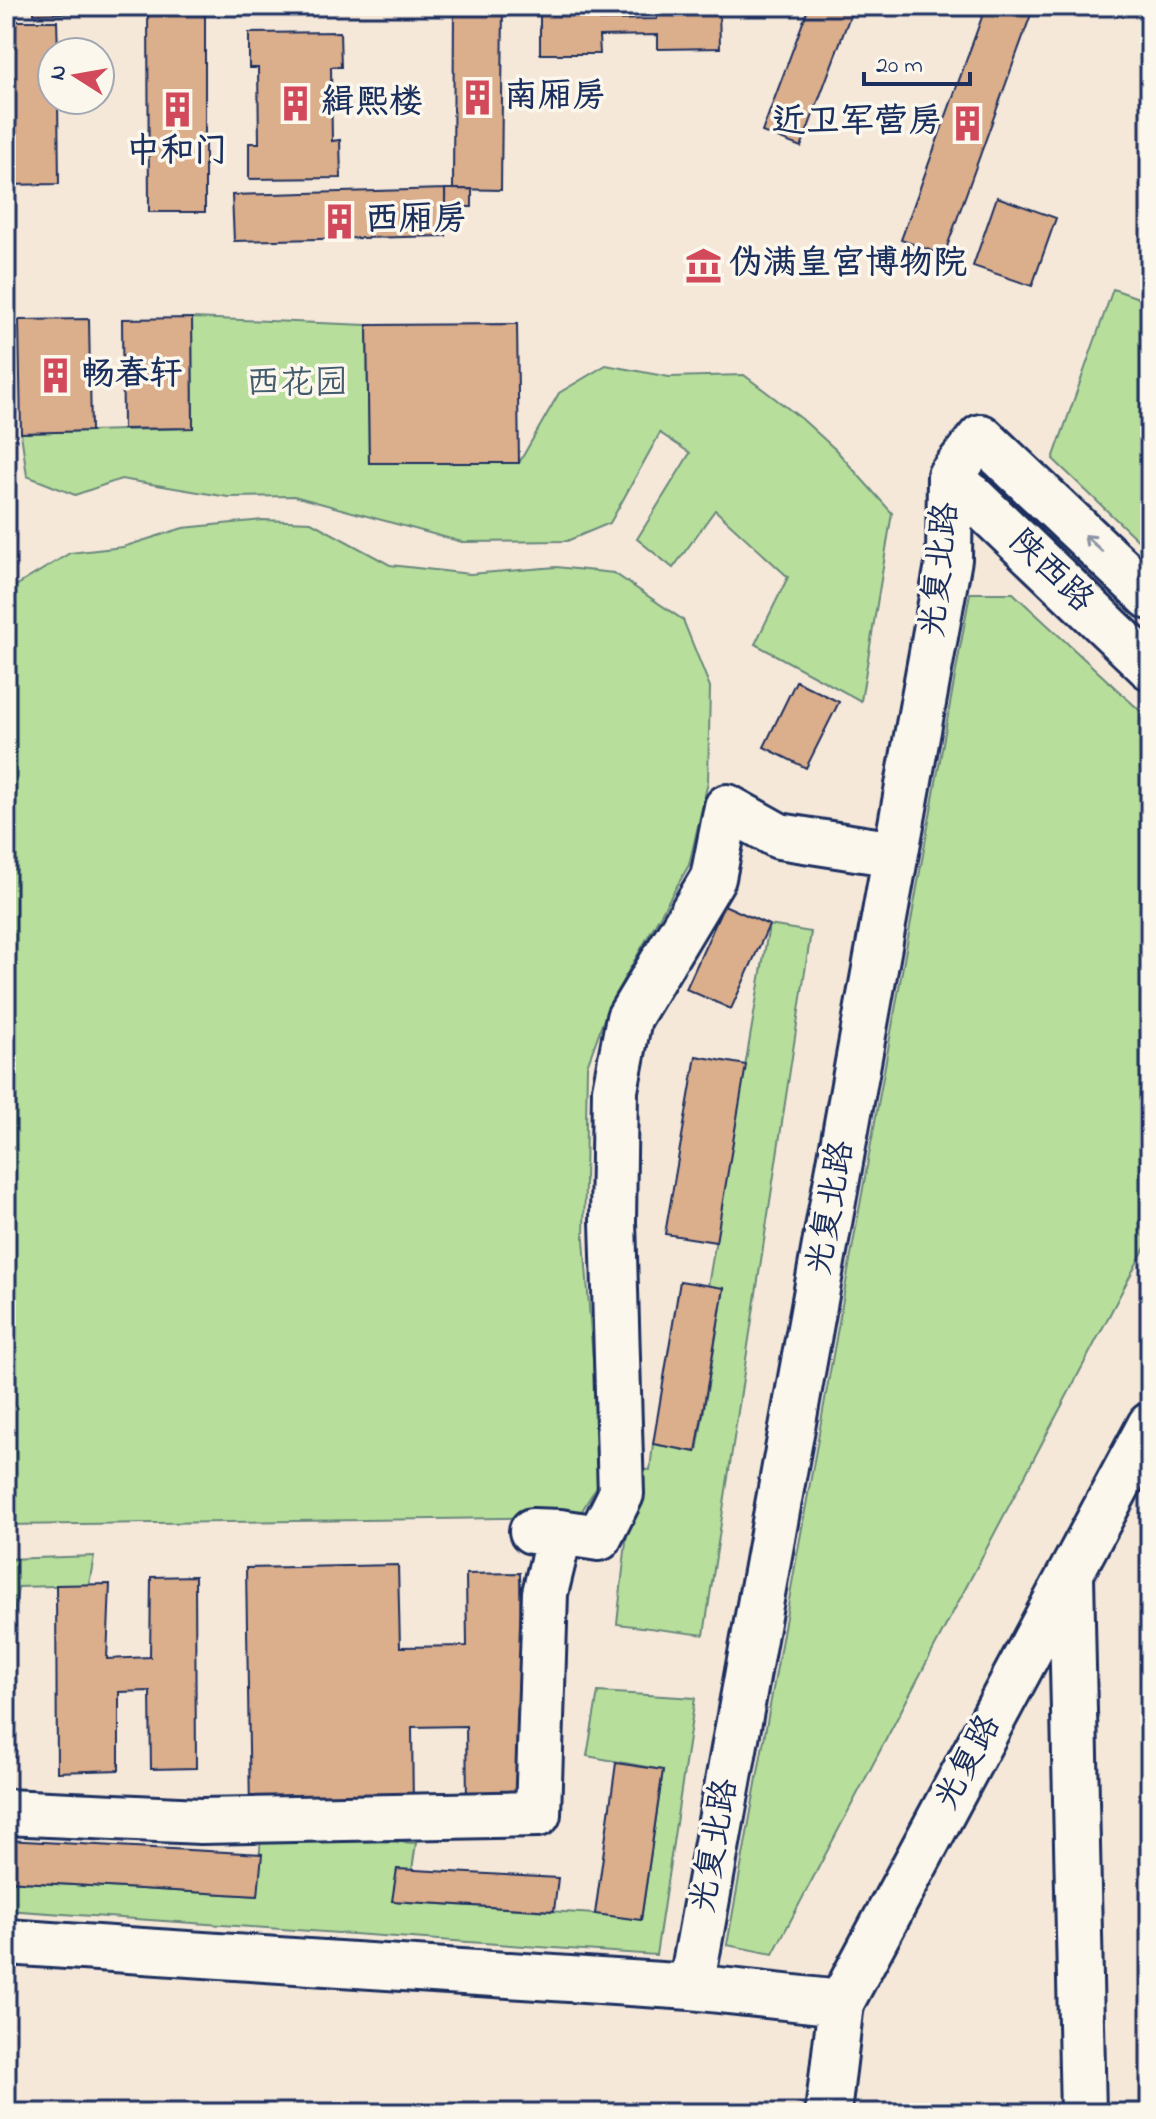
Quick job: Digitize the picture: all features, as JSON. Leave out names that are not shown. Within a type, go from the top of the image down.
[{"type":"street","name":"光复北路","points":[[691,1987],[949,559],[950,476],[981,437]]},
{"type":"street","name":"陕西路","points":[[981,437],[1150,597]]},
{"type":"street","name":"陕西路","points":[[950,476],[1150,667]]},
{"type":"street","points":[[6,1812],[201,1821],[538,1814],[546,1531],[599,1538],[621,1494],[613,1221],[615,1090],[629,1018],[713,878],[727,807],[779,836],[895,854]]},
{"type":"street","name":"光复路","points":[[828,2113],[841,2003],[1150,1425]]},
{"type":"street","points":[[1070,1572],[1083,2113]]},
{"type":"street","points":[[6,1942],[691,1987],[841,2003]]},
{"type":"green space","points":[[1113,289],[1150,302],[1150,552],[1053,459]]},
{"type":"green space","name":"西花园","points":[[192,318],[367,325],[369,463],[519,463],[559,393],[606,365],[669,377],[744,375],[802,419],[836,450],[892,513],[861,701],[755,644],[788,577],[715,510],[673,568],[637,539],[690,453],[660,433],[610,523],[567,541],[462,542],[294,496],[228,497],[121,479],[75,495],[27,476],[21,433],[193,428]]},
{"type":"green space","points":[[263,520],[311,522],[390,565],[470,574],[556,567],[614,573],[683,620],[710,687],[708,782],[689,865],[609,1005],[587,1066],[584,1239],[599,1483],[578,1517],[6,1525],[6,595],[70,553],[123,547],[183,528]]},
{"type":"green space","points":[[970,593],[1013,593],[1150,720],[1150,1238],[773,1954],[727,1945]]},
{"type":"green space","points":[[769,925],[811,932],[704,1635],[617,1624],[634,1469],[650,1470],[653,1444],[697,1451],[724,1289],[708,1286]]},
{"type":"green space","points":[[94,1556],[89,1585],[18,1587],[11,1637],[6,1637],[6,1559]]},
{"type":"green space","points":[[598,1692],[695,1698],[656,1955],[6,1910],[6,1881],[257,1896],[261,1834],[416,1843],[412,1870],[397,1870],[393,1901],[595,1914],[641,1920],[663,1770],[587,1756]]},
{"type":"building","points":[[34,6],[133,6],[133,12],[34,14]]},
{"type":"building","name":"中和门","points":[[148,6],[205,6],[205,212],[149,212]]},
{"type":"building","points":[[232,6],[401,6],[232,10]]},
{"type":"building","name":"南厢房","points":[[454,6],[503,6],[501,190],[453,189]]},
{"type":"building","points":[[719,6],[720,48],[658,49],[658,35],[599,36],[600,54],[540,54],[540,9],[599,9],[600,20],[657,19],[657,7]]},
{"type":"building","points":[[809,6],[833,6],[851,13],[801,147],[762,132]]},
{"type":"building","name":"近卫军营房","points":[[986,6],[1034,6],[944,255],[901,240]]},
{"type":"building","points":[[6,21],[57,21],[57,36],[36,36],[36,116],[58,116],[59,184],[6,185],[6,129],[9,129]]},
{"type":"building","name":"緝熙楼","points":[[340,32],[341,67],[331,67],[332,141],[340,140],[341,178],[249,179],[249,143],[259,143],[258,68],[249,68],[249,33]]},
{"type":"building","name":"西厢房","points":[[445,189],[446,236],[234,241],[232,195]]},
{"type":"building","points":[[445,189],[472,189],[472,207],[445,207]]},
{"type":"building","points":[[997,197],[1056,218],[1032,286],[973,266]]},
{"type":"building","points":[[192,318],[193,428],[123,429],[122,319]]},
{"type":"building","name":"畅春轩","points":[[89,319],[91,431],[21,433],[19,320]]},
{"type":"building","points":[[517,324],[519,463],[369,463],[367,325]]},
{"type":"building","points":[[796,681],[839,702],[806,768],[764,747]]},
{"type":"building","points":[[724,905],[769,925],[731,1009],[686,989]]},
{"type":"building","points":[[696,1056],[746,1065],[716,1242],[665,1234]]},
{"type":"building","points":[[680,1281],[724,1288],[696,1452],[653,1444]]},
{"type":"building","points":[[398,1565],[400,1647],[467,1646],[466,1574],[520,1573],[523,1799],[467,1800],[466,1726],[412,1727],[413,1807],[250,1810],[246,1568]]},
{"type":"building","points":[[195,1576],[196,1768],[151,1769],[150,1691],[119,1692],[119,1770],[57,1772],[56,1585],[110,1584],[107,1659],[150,1657],[151,1577]]},
{"type":"building","points":[[6,1650],[11,1650],[10,1766],[6,1766]]},
{"type":"building","points":[[616,1763],[663,1770],[641,1920],[595,1914]]},
{"type":"building","points":[[6,1840],[262,1854],[258,1896],[6,1881]]},
{"type":"building","points":[[397,1869],[558,1878],[554,1911],[392,1901]]},
{"type":"place","name":"南厢房","points":[[478,98]]},
{"type":"place","name":"緝熙楼","points":[[295,104]]},
{"type":"place","name":"中和门","points":[[177,109]]},
{"type":"place","name":"近卫军营房","points":[[968,123]]},
{"type":"place","name":"西厢房","points":[[339,221]]},
{"type":"place","name":"伪满皇宫博物院","points":[[703,265]]},
{"type":"place","name":"畅春轩","points":[[55,376]]}]
